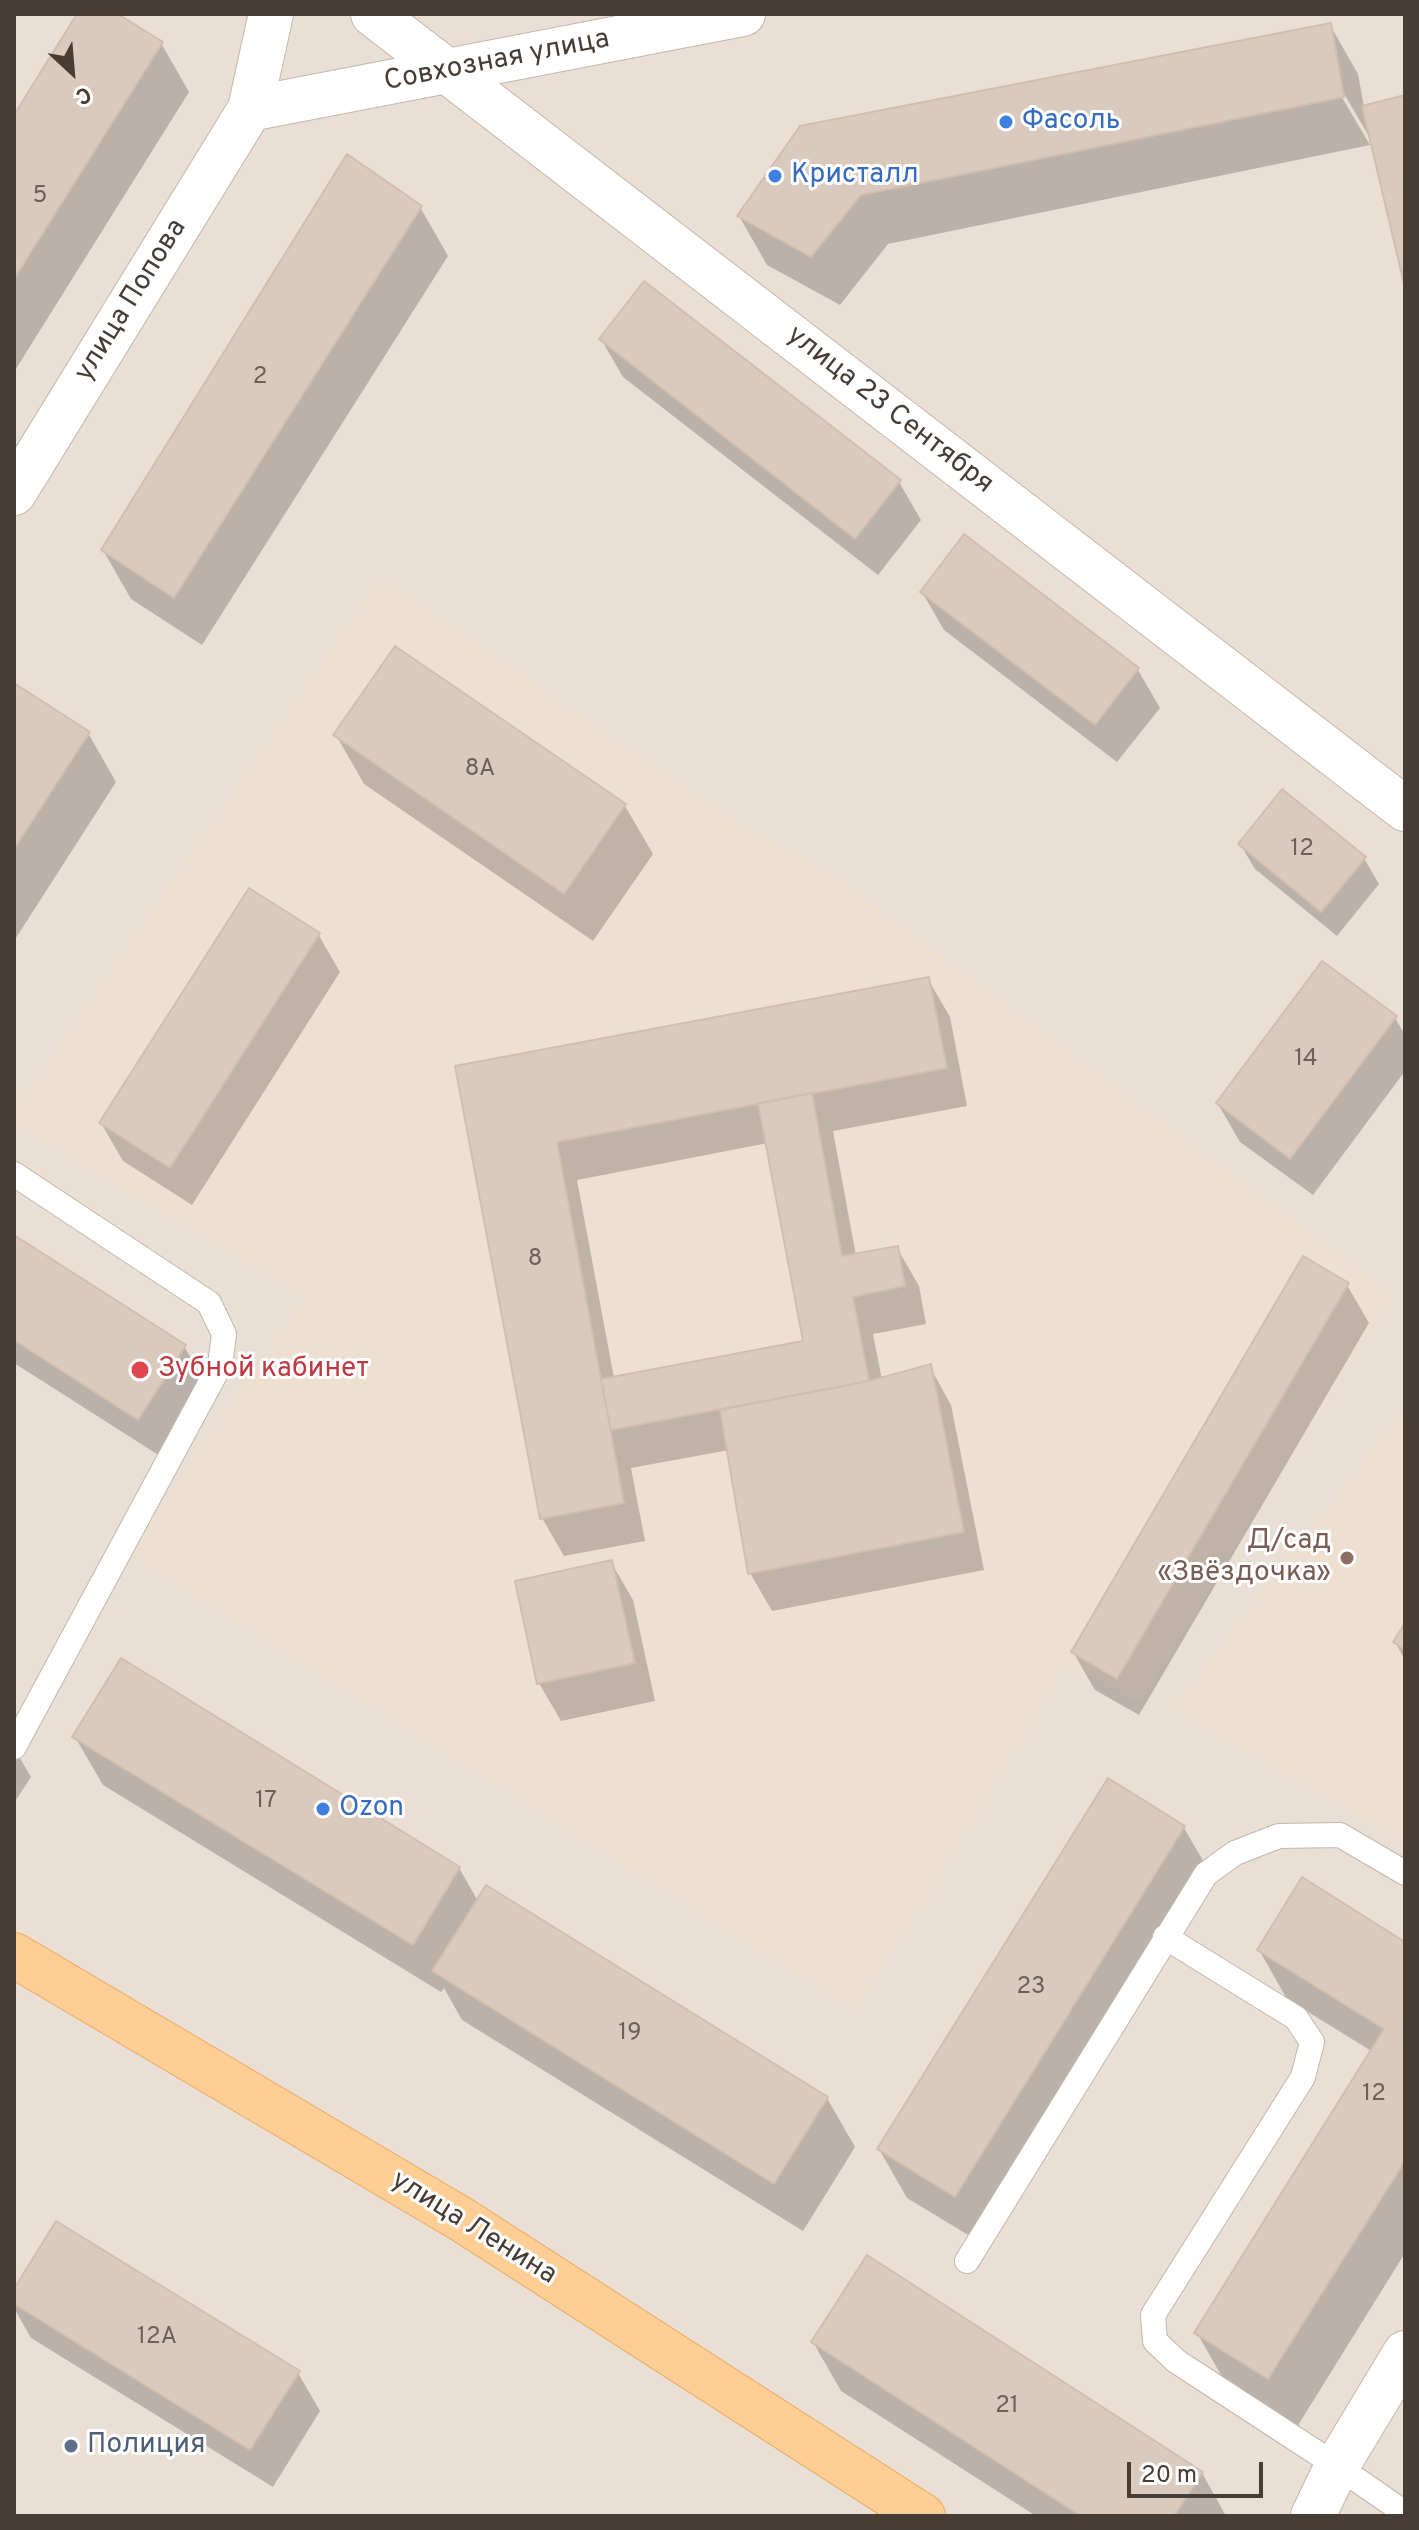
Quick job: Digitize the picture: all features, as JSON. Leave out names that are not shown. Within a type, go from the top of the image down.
[{"type":"main road","name":"улица Ленина","points":[[14,1955],[461,2219],[923,2516]]},
{"type":"street","points":[[250,109],[271,14]]},
{"type":"street","name":"улица 23 Сентября","points":[[373,14],[1405,809]]},
{"type":"street","name":"Совхозная улица","points":[[250,109],[743,14]]},
{"type":"street","name":"улица Попова","points":[[14,493],[250,109]]},
{"type":"street","points":[[1313,2516],[1337,2466],[1405,2353]]},
{"type":"lane","points":[[14,1174],[209,1303],[224,1334],[220,1365],[14,1747]]},
{"type":"lane","points":[[967,2261],[1206,1874],[1235,1853],[1279,1836],[1340,1835],[1405,1873]]},
{"type":"lane","points":[[1165,1937],[1296,2018],[1312,2042],[1303,2077],[1153,2315],[1155,2341],[1176,2361],[1405,2513]]},
{"type":"shaded area","points":[[14,14],[1405,14],[1405,2516],[14,2516]]},
{"type":"shaded area","points":[[381,579],[743,828],[838,878],[1390,1295],[1140,1703],[1066,1663],[856,2010],[128,1552],[307,1296],[14,1123],[14,1112]]},
{"type":"shaded area","name":"Д/сад «Звёздочка»","points":[[1405,1408],[1405,1840],[1173,1709]]},
{"type":"building","points":[[77,14],[118,14],[163,42],[14,279],[14,115]]},
{"type":"building","points":[[1331,23],[1344,97],[861,195],[811,257],[737,216],[800,126]]},
{"type":"building","points":[[1405,95],[1405,288],[1362,106]]},
{"type":"building","points":[[347,154],[422,206],[174,598],[101,550]]},
{"type":"building","points":[[644,281],[901,480],[855,539],[599,339]]},
{"type":"building","points":[[964,534],[1139,668],[1095,725],[920,592]]},
{"type":"building","points":[[395,646],[626,804],[564,894],[333,735]]},
{"type":"building","points":[[14,683],[90,732],[14,849]]},
{"type":"building","points":[[1282,789],[1366,857],[1321,912],[1238,844]]},
{"type":"building","points":[[249,888],[320,933],[170,1168],[99,1123]]},
{"type":"building","points":[[1322,961],[1397,1016],[1290,1159],[1216,1103]]},
{"type":"building","points":[[929,977],[947,1068],[557,1142],[624,1503],[540,1519],[455,1066]]},
{"type":"building","points":[[812,1093],[842,1256],[898,1246],[905,1286],[853,1297],[869,1381],[611,1430],[601,1379],[803,1341],[758,1103]]},
{"type":"building","points":[[14,1235],[186,1345],[138,1420],[14,1340]]},
{"type":"building","points":[[1303,1256],[1349,1283],[1117,1679],[1071,1652]]},
{"type":"building","points":[[931,1364],[964,1532],[748,1574],[720,1410],[869,1381]]},
{"type":"building","points":[[612,1560],[635,1663],[537,1684],[515,1581]]},
{"type":"building","points":[[1405,1623],[1405,1650],[1393,1642]]},
{"type":"building","points":[[121,1658],[460,1867],[413,1945],[72,1737]]},
{"type":"building","points":[[1108,1778],[1185,1826],[955,2197],[877,2149]]},
{"type":"building","points":[[1302,1877],[1405,1942],[1405,2161],[1268,2379],[1194,2333],[1384,2029],[1257,1950]]},
{"type":"building","points":[[486,1885],[828,2097],[774,2184],[432,1971]]},
{"type":"building","points":[[56,2221],[300,2371],[250,2450],[14,2304],[14,2289]]},
{"type":"building","points":[[867,2255],[1203,2472],[1174,2516],[1081,2516],[811,2342]]},
{"type":"place","name":"Фасоль","points":[[1006,122]]},
{"type":"place","name":"Кристалл","points":[[775,176]]},
{"type":"place","name":"Зубной кабинет","points":[[140,1370]]},
{"type":"place","name":"Д/сад «Звёздочка»","points":[[1347,1558]]},
{"type":"place","name":"Ozon","points":[[323,1809]]},
{"type":"place","name":"Полиция","points":[[71,2446]]}]
